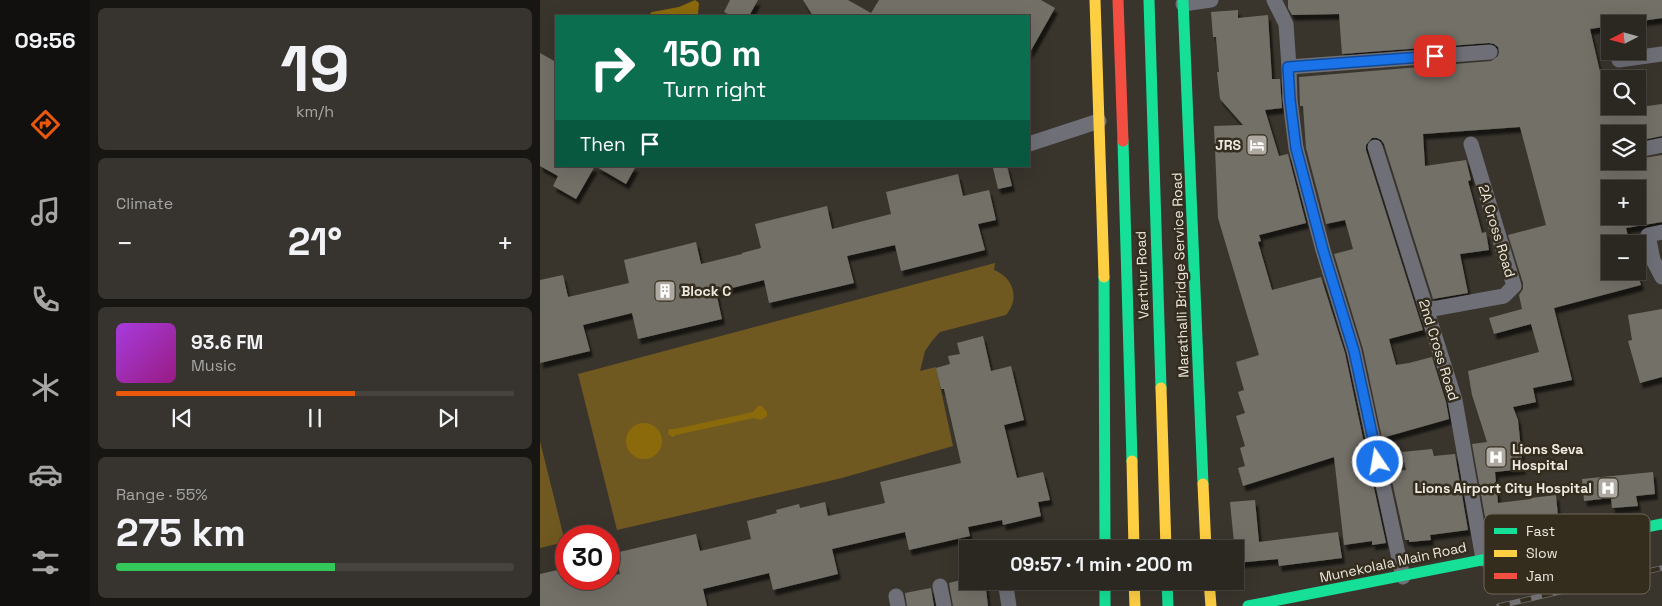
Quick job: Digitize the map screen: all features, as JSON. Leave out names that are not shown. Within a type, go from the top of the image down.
[{"type":"street","points":[[1095,0],[1104,292],[1105,540]]},
{"type":"street","name":"Varthur Road","points":[[1118,0],[1134,540]]},
{"type":"street","name":"Varthur Road","points":[[1149,0],[1166,540]]},
{"type":"street","points":[[1183,2],[1211,0]]},
{"type":"street","points":[[1274,0],[1286,24],[1290,100],[1296,148],[1323,250],[1354,351],[1403,577]]},
{"type":"street","name":"Marathalli Bridge Service Road","points":[[1183,2],[1206,540]]},
{"type":"street","points":[[1288,67],[1490,52]]},
{"type":"street","points":[[1646,56],[1662,54]]},
{"type":"street","points":[[1030,144],[1099,122]]},
{"type":"street","name":"2A Cross Road","points":[[1427,310],[1504,296],[1514,286],[1471,144]]},
{"type":"street","points":[[1646,149],[1662,146]]},
{"type":"street","name":"2nd Cross Road","points":[[1375,147],[1455,400],[1483,559]]},
{"type":"street","points":[[1662,232],[1648,235],[1653,260],[1662,277]]},
{"type":"street","name":"Munekolala Main Road","points":[[1248,606],[1403,577],[1483,559]]},
{"type":"street","points":[[940,586],[944,606]]},
{"type":"street","points":[[1006,590],[1009,606]]},
{"type":"street","points":[[1105,590],[1105,606]]},
{"type":"street","points":[[1135,590],[1135,606]]},
{"type":"street","points":[[1167,590],[1168,606]]},
{"type":"street","points":[[1210,590],[1211,606]]},
{"type":"shaded area","points":[[695,0],[699,3],[698,15],[649,15],[652,12],[679,7]]},
{"type":"shaded area","points":[[995,263],[994,270],[1006,278],[1013,290],[1013,302],[1006,315],[940,332],[925,351],[920,371],[936,367],[953,446],[842,478],[620,529],[620,525],[616,525],[578,374]]},
{"type":"shaded area","points":[[758,406],[762,406],[767,412],[767,416],[761,420],[754,418],[673,437],[668,434],[669,429],[753,412]]},
{"type":"shaded area","points":[[644,423],[657,428],[662,441],[657,454],[644,459],[631,454],[626,441],[631,428]]},
{"type":"shaded area","points":[[540,441],[561,525],[555,525],[555,544],[540,548]]},
{"type":"building","points":[[730,0],[758,0],[750,15],[730,15],[724,12]]},
{"type":"building","points":[[803,0],[848,0],[871,13],[879,0],[1041,0],[1055,8],[1030,52],[1030,15],[812,15]]},
{"type":"building","points":[[1288,0],[1662,0],[1662,18],[1646,20],[1646,15],[1601,15],[1601,27],[1590,29],[1601,76],[1601,115],[1646,115],[1646,106],[1662,104],[1662,136],[1646,139],[1646,125],[1601,125],[1601,170],[1646,170],[1646,158],[1662,155],[1662,222],[1646,225],[1646,180],[1601,180],[1601,225],[1644,225],[1626,228],[1628,235],[1601,235],[1601,280],[1640,280],[1641,285],[1554,308],[1572,380],[1533,388],[1536,402],[1513,407],[1518,420],[1523,469],[1495,472],[1498,503],[1556,495],[1558,514],[1484,514],[1472,444],[1487,442],[1472,395],[1468,371],[1539,352],[1531,324],[1494,334],[1489,318],[1522,309],[1519,295],[1523,289],[1523,283],[1508,235],[1546,225],[1520,127],[1423,134],[1425,166],[1466,160],[1471,180],[1468,181],[1482,233],[1486,232],[1489,250],[1460,254],[1468,293],[1433,299],[1384,144],[1377,138],[1372,138],[1366,145],[1423,330],[1389,339],[1396,365],[1432,357],[1446,402],[1449,419],[1382,438],[1363,349],[1334,254],[1353,249],[1345,220],[1326,224],[1306,148],[1303,106],[1300,106],[1299,77],[1491,61],[1498,56],[1498,47],[1489,43],[1342,54],[1339,14],[1292,15],[1288,8]]},
{"type":"building","points":[[1238,10],[1238,18],[1268,15],[1272,79],[1280,79],[1282,108],[1265,110],[1279,156],[1288,154],[1306,223],[1259,235],[1261,241],[1258,242],[1272,290],[1321,277],[1345,353],[1364,443],[1357,445],[1360,457],[1367,456],[1386,543],[1372,545],[1372,541],[1344,545],[1334,457],[1243,486],[1238,468],[1245,466],[1240,448],[1245,446],[1236,416],[1245,413],[1238,392],[1244,390],[1236,362],[1259,355],[1218,218],[1214,126],[1243,125],[1220,99],[1216,37],[1213,37],[1211,12]]},
{"type":"building","points":[[540,53],[555,61],[555,167],[594,167],[576,199],[553,186],[558,176],[540,166]]},
{"type":"building","points":[[597,167],[635,167],[626,184]]},
{"type":"building","points":[[1007,167],[1012,186],[998,189],[993,168]]},
{"type":"building","points":[[958,174],[963,196],[989,190],[996,220],[978,224],[985,250],[901,271],[895,245],[847,256],[854,283],[769,303],[764,280],[716,292],[722,319],[638,339],[632,313],[583,325],[590,351],[540,363],[540,280],[563,275],[568,297],[629,283],[624,260],[696,242],[701,264],[742,254],[761,248],[755,224],[827,206],[832,229],[891,214],[886,192]]},
{"type":"building","points":[[1662,309],[1662,377],[1640,383],[1628,341],[1632,340],[1628,315]]},
{"type":"building","points":[[983,336],[991,371],[1011,366],[1024,420],[1004,425],[1017,478],[1043,472],[1050,500],[1038,502],[1041,516],[1003,525],[1002,520],[968,527],[970,536],[909,550],[905,532],[832,549],[838,574],[773,590],[769,573],[703,589],[707,606],[540,606],[540,574],[555,571],[555,590],[620,590],[620,552],[696,534],[700,551],[751,539],[747,521],[777,513],[776,510],[799,504],[800,508],[825,502],[828,516],[885,503],[880,482],[961,463],[944,389],[941,389],[936,368],[950,364],[948,356],[960,354],[957,343]]},
{"type":"building","points":[[1432,449],[1434,456],[1455,454],[1468,530],[1430,535],[1431,540],[1409,542],[1409,540],[1405,540],[1390,472],[1406,470],[1402,452]]},
{"type":"building","points":[[1653,472],[1655,494],[1636,496],[1638,506],[1612,508],[1611,498],[1584,501],[1582,479]]},
{"type":"building","points":[[1255,500],[1259,542],[1338,532],[1342,558],[1279,566],[1278,559],[1244,562],[1244,540],[1234,540],[1230,502]]},
{"type":"building","points":[[959,580],[959,590],[986,590],[988,606],[953,606],[949,583]]},
{"type":"building","points":[[931,588],[934,606],[907,606],[905,593]]},
{"type":"railway","points":[[1650,571],[1662,568]]},
{"type":"railway","points":[[1499,606],[1550,594]]},
{"type":"traffic: fast","points":[[1149,0],[1161,388]]},
{"type":"traffic: fast","points":[[1183,0],[1203,484]]},
{"type":"traffic: fast","points":[[1123,141],[1132,461]]},
{"type":"traffic: fast","points":[[1104,277],[1105,540]]},
{"type":"traffic: fast","points":[[1650,526],[1662,524]]},
{"type":"traffic: fast","points":[[1248,606],[1484,559]]},
{"type":"traffic: fast","points":[[1105,590],[1105,606]]},
{"type":"traffic: fast","points":[[1167,590],[1168,606]]},
{"type":"traffic: slow","points":[[1095,0],[1104,277]]},
{"type":"traffic: slow","points":[[1161,388],[1166,540]]},
{"type":"traffic: slow","points":[[1132,461],[1134,540]]},
{"type":"traffic: slow","points":[[1203,484],[1206,540]]},
{"type":"traffic: slow","points":[[1134,590],[1135,606]]},
{"type":"traffic: slow","points":[[1210,590],[1211,606]]},
{"type":"traffic: jam","points":[[1118,0],[1123,141]]},
{"type":"place","name":"JRS","points":[[1257,145]]},
{"type":"place","name":"Block C","points":[[665,291]]},
{"type":"place","name":"Lions Seva Hospital","points":[[1496,457]]},
{"type":"place","name":"Lions Airport City Hospital","points":[[1608,488]]},
{"type":"route","points":[[1378,462],[1354,351],[1323,250],[1296,148],[1288,67],[1435,56]]}]
